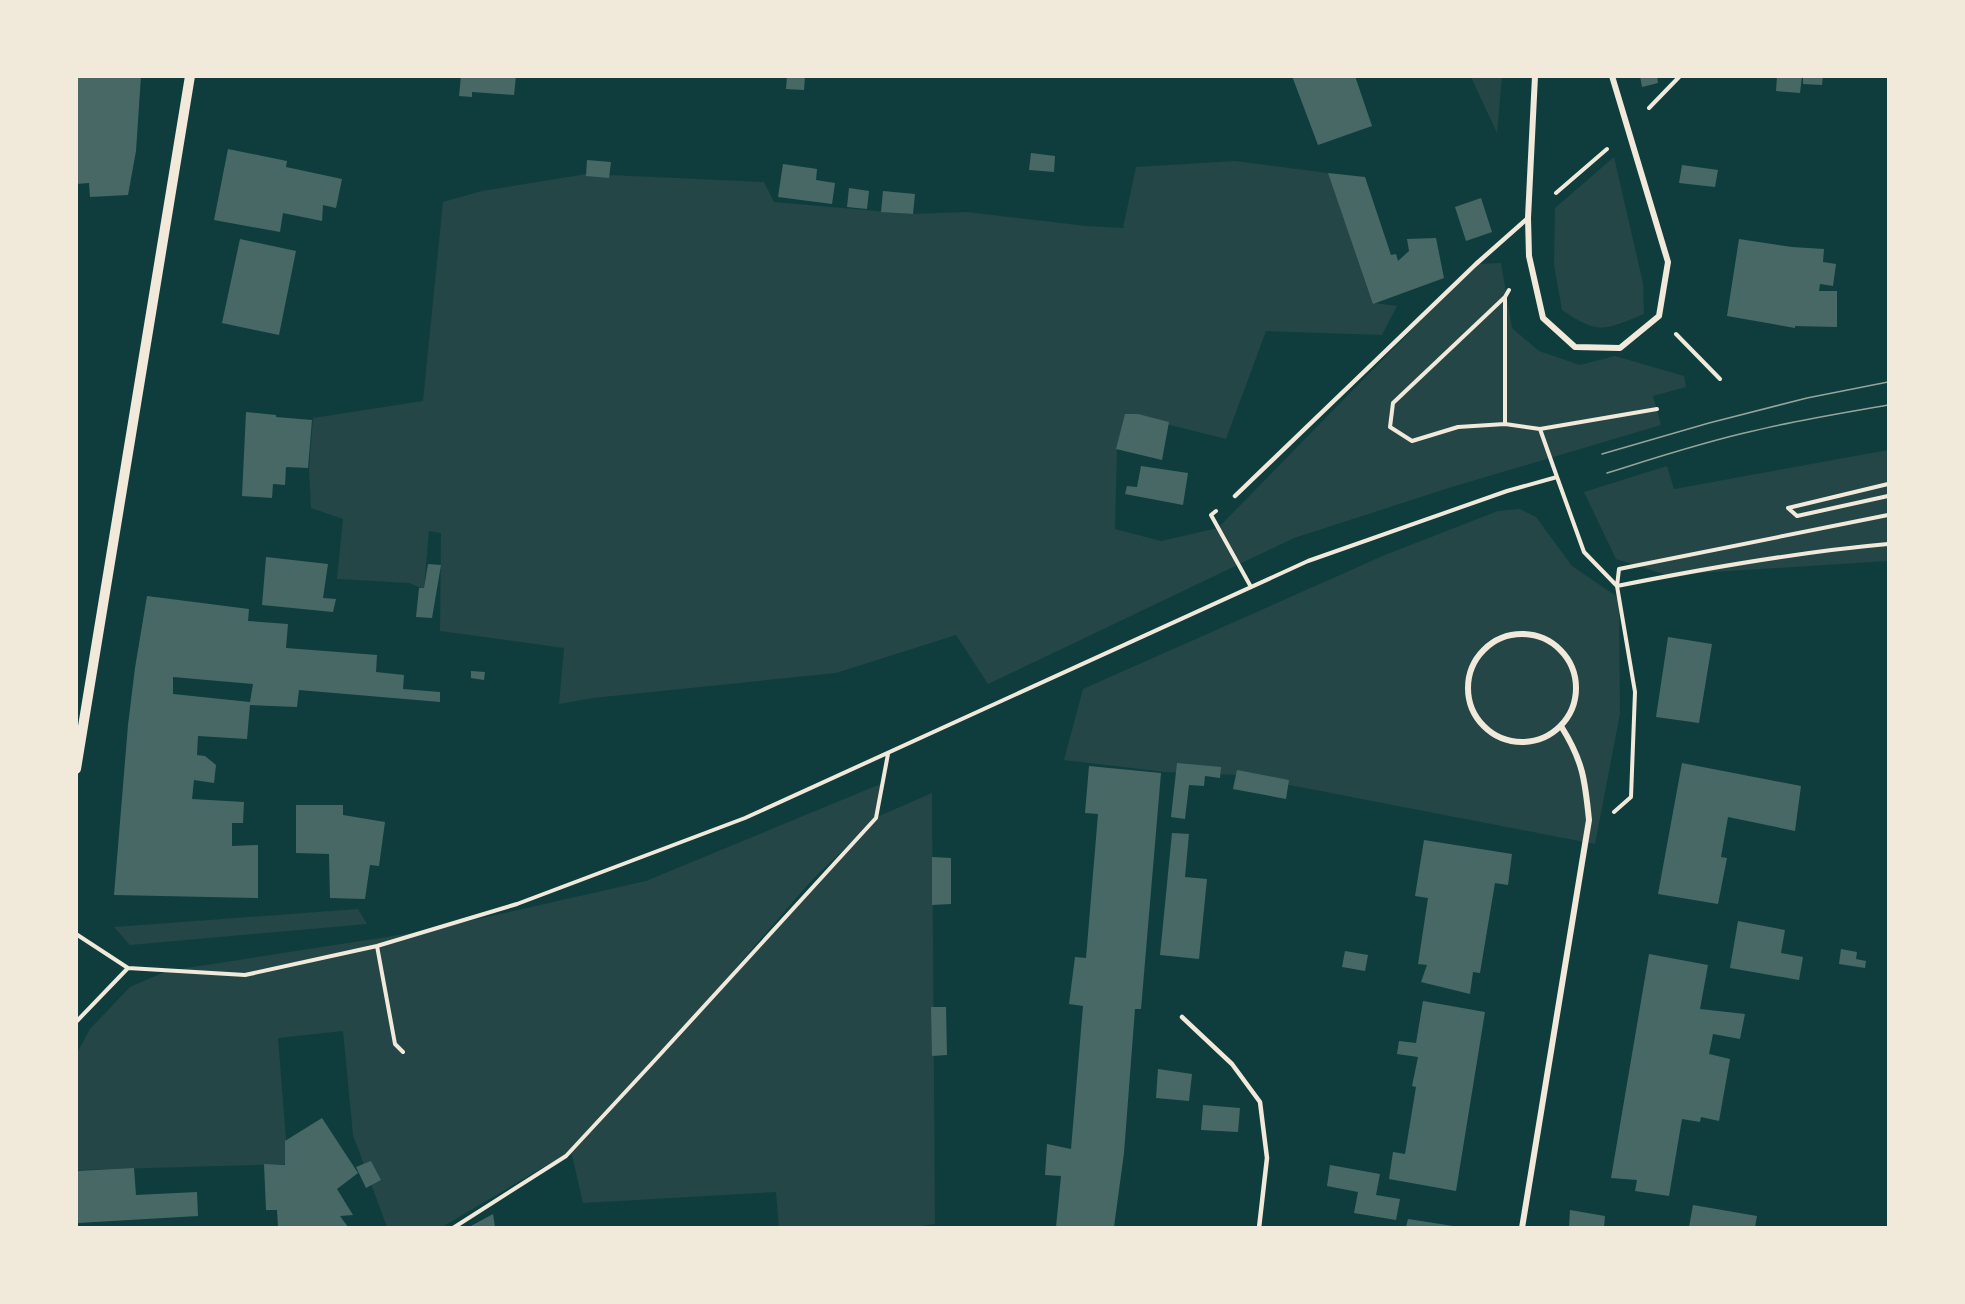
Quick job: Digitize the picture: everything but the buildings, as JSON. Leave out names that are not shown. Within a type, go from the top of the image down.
[{"type":"street","points":[[76,769],[190,76]]},
{"type":"street","points":[[1534,76],[1528,218],[1529,256],[1543,318],[1575,347],[1620,348],[1659,316],[1668,262],[1612,76]]},
{"type":"street","points":[[1524,633],[1542,637],[1557,646],[1569,660],[1576,676],[1576,694],[1571,711],[1561,726],[1546,737],[1529,742],[1510,742],[1494,735],[1480,723],[1470,708],[1467,690],[1469,672],[1477,655],[1490,643],[1506,635],[1524,633]]},
{"type":"street","points":[[1522,1227],[1590,820],[1584,776],[1575,748],[1561,726]]},
{"type":"lane","points":[[1236,496],[1467,272],[1528,218]]},
{"type":"lane","points":[[1182,1017],[1232,1064],[1260,1102],[1267,1158],[1259,1227]]},
{"type":"path","points":[[1529,256],[1505,297],[1393,403],[1390,427],[1413,441],[1458,427],[1506,424],[1540,429],[1657,409]]},
{"type":"path","points":[[1505,297],[1506,424]]},
{"type":"path","points":[[1659,316],[1720,379]]},
{"type":"path","points":[[1540,429],[1584,552],[1617,586]]},
{"type":"path","points":[[76,934],[128,968],[245,975],[377,946],[517,904],[745,818],[1308,561],[1507,491],[1557,477]]},
{"type":"path","points":[[1888,483],[1788,508],[1797,516],[1888,496]]},
{"type":"path","points":[[1236,496],[1211,515],[1251,587]]},
{"type":"path","points":[[1587,838],[1631,797],[1635,692],[1617,586],[1620,569],[1888,515]]},
{"type":"path","points":[[1617,586],[1667,575],[1822,550],[1888,544]]},
{"type":"path","points":[[453,1227],[566,1156],[663,1052],[876,818],[888,754]]},
{"type":"path","points":[[377,946],[395,1044],[403,1052]]},
{"type":"path","points":[[76,1022],[128,968]]},
{"type":"shaded area","points":[[1471,77],[1502,77],[1497,133]]},
{"type":"shaded area","points":[[1614,157],[1643,283],[1644,314],[1620,324],[1602,327],[1585,323],[1562,310],[1554,265],[1555,208]]},
{"type":"shaded area","points":[[1235,161],[1328,173],[1374,303],[1397,306],[1382,335],[1266,331],[1226,439],[1126,414],[1117,450],[1115,529],[1161,541],[1218,528],[1476,264],[1501,263],[1512,328],[1539,351],[1580,365],[1615,356],[1684,376],[1686,387],[1653,396],[1661,425],[1452,487],[1294,538],[988,684],[956,635],[836,673],[593,698],[559,704],[564,648],[440,631],[441,533],[429,531],[424,589],[409,583],[337,579],[343,519],[311,508],[309,469],[313,418],[423,401],[443,202],[482,191],[586,174],[764,182],[774,202],[911,214],[967,212],[1123,228],[1136,167]]},
{"type":"shaded area","points":[[1888,450],[1888,561],[1667,575],[1616,559],[1584,492],[1667,466],[1674,489]]},
{"type":"shaded area","points":[[1520,509],[1536,517],[1572,566],[1619,598],[1620,714],[1595,844],[1238,775],[1165,772],[1064,760],[1083,689],[1385,555],[1498,511]]},
{"type":"shaded area","points":[[883,783],[877,817],[932,793],[935,1224],[907,1228],[779,1227],[776,1192],[583,1203],[571,1151],[442,1227],[387,1227],[353,1135],[343,1031],[278,1038],[288,1164],[77,1170],[77,1053],[90,1029],[130,987],[167,971],[425,931],[646,881]],"holes":[[[866,828],[686,1025],[812,880]]]},
{"type":"shaded area","points":[[358,909],[367,924],[130,945],[114,927]]},
{"type":"tram line","points":[[1602,454],[1807,398],[1888,382]]},
{"type":"tram line","points":[[1607,473],[1734,435],[1888,405]]}]
